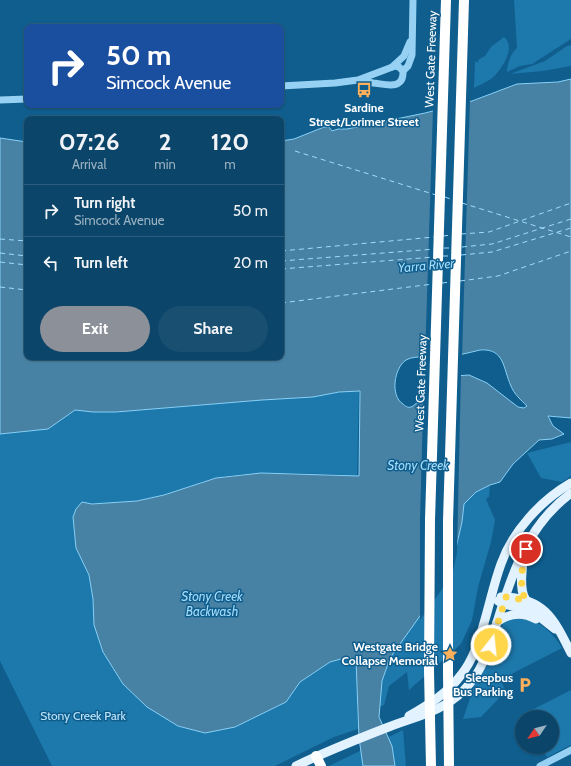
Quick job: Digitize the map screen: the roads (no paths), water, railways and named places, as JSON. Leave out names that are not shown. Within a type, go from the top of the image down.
[{"type":"highway","name":"West Gate Freeway","points":[[431,766],[429,671],[430,520],[446,0]]},
{"type":"highway","points":[[449,766],[448,521],[464,0]]},
{"type":"highway","points":[[316,756],[321,766]]},
{"type":"main road","points":[[390,726],[437,698],[451,687],[462,675],[476,647],[504,557],[520,528],[544,503],[571,483]]},
{"type":"main road","points":[[296,766],[355,740],[440,708],[465,689],[478,673],[491,645],[504,600],[519,558],[531,537],[549,513],[571,493]]},
{"type":"main road","points":[[526,600],[523,592],[522,568],[524,555],[531,537]]},
{"type":"main road","points":[[492,597],[531,610],[558,632]]},
{"type":"main road","points":[[504,600],[526,600],[535,604],[546,612],[553,620],[558,632],[571,653]]},
{"type":"main road","points":[[497,622],[512,615],[525,614],[558,632]]},
{"type":"street","points":[[358,80],[394,85],[400,82],[403,77],[403,72],[408,66],[412,57],[411,38],[413,0]]},
{"type":"street","points":[[392,67],[404,56],[411,38]]},
{"type":"street","points":[[284,86],[358,80],[392,67],[399,67],[403,72]]},
{"type":"street","points":[[0,100],[24,99]]},
{"type":"street","points":[[540,766],[571,750]]},
{"type":"water","points":[[571,79],[571,418],[548,416],[553,426],[564,434],[552,439],[539,440],[513,464],[500,482],[476,492],[464,504],[462,522],[450,574],[390,658],[382,681],[379,717],[392,746],[395,766],[363,766],[359,738],[356,660],[348,657],[330,662],[300,682],[286,702],[235,727],[205,733],[178,726],[147,707],[123,684],[103,652],[94,625],[93,599],[89,575],[76,548],[73,517],[76,509],[82,502],[92,504],[137,501],[164,495],[216,478],[261,473],[359,476],[360,391],[339,392],[313,397],[116,412],[75,410],[48,429],[0,434],[0,138],[24,142],[24,360],[284,360],[284,141],[294,139],[324,127],[329,127],[332,131],[347,129],[425,113],[472,101],[517,84],[558,82]],"holes":[[[480,350],[494,352],[502,361],[512,389],[527,406],[524,408],[518,407],[487,383],[469,375],[424,378],[421,384],[419,401],[411,407],[405,405],[396,395],[396,375],[402,364],[410,358],[443,358]]]},
{"type":"place","name":"Sardine Street/Lorimer Street","points":[[364,90]]},
{"type":"place","name":"Westgate Bridge Collapse Memorial","points":[[450,654]]},
{"type":"place","name":"Sleepbus Bus Parking","points":[[525,685]]},
{"type":"water label","name":"Yarra River","points":[[426,265]]},
{"type":"water label","name":"Stony Creek","points":[[418,465]]},
{"type":"water label","name":"Stony Creek Backwash","points":[[212,604]]},
{"type":"park label","name":"Stony Creek Park","points":[[83,716]]}]
